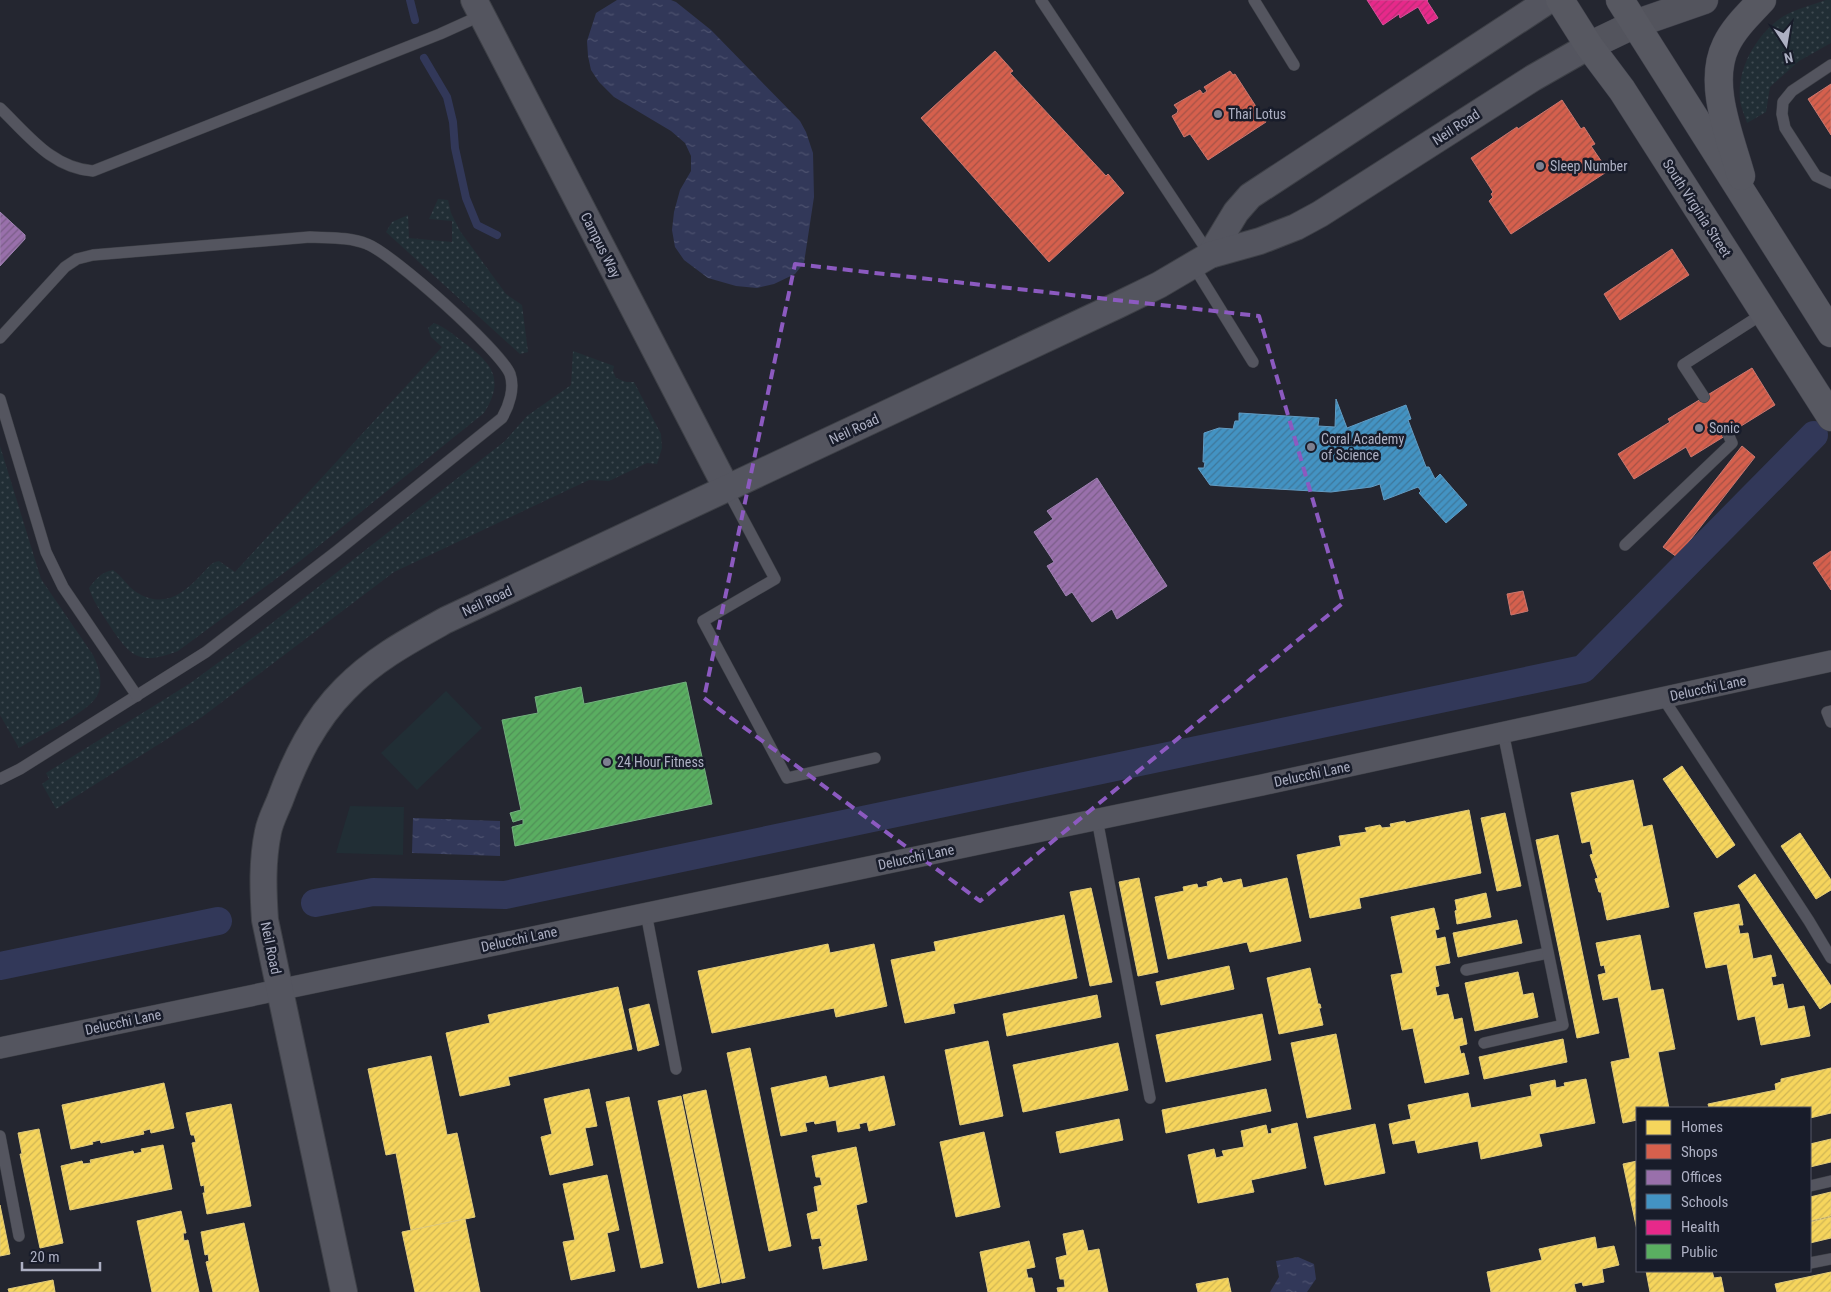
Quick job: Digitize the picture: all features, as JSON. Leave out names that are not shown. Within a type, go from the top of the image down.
[{"type":"main road","name":"South Virginia Street","points":[[1560,0],[1622,90],[1831,417]]},
{"type":"main road","points":[[1620,0],[1831,333]]},
{"type":"main road","name":"Neil Road","points":[[1590,46],[1635,24],[1704,0]]},
{"type":"main road","points":[[1748,202],[1719,96],[1718,68],[1733,33],[1762,0]]},
{"type":"street","name":"Neil Road","points":[[1201,260],[1250,196],[1549,0]]},
{"type":"street","name":"Campus Way","points":[[478,8],[727,489]]},
{"type":"street","name":"Neil Road","points":[[344,1292],[264,911],[264,861],[268,830],[301,749],[321,717],[345,688],[380,660],[408,641],[446,620],[1126,301],[1159,285],[1201,260],[1296,227],[1320,214],[1532,78],[1590,46]]},
{"type":"street","name":"Delucchi Lane","points":[[0,1048],[1097,819],[1831,661]]},
{"type":"lane","points":[[1041,0],[1201,260],[1253,362]]},
{"type":"lane","points":[[1254,0],[1294,65]]},
{"type":"lane","points":[[0,108],[51,157],[79,170],[93,171],[296,91],[478,8]]},
{"type":"lane","points":[[1831,65],[1792,91],[1783,102],[1782,114],[1785,128],[1816,176],[1831,183]]},
{"type":"lane","points":[[0,338],[64,267],[77,259],[93,255],[310,238],[347,239],[366,243],[380,250],[405,269],[494,350],[510,374],[512,384],[507,410],[502,418],[337,551],[206,652],[20,769],[0,779]]},
{"type":"lane","points":[[1704,397],[1683,365],[1764,313]]},
{"type":"lane","points":[[0,399],[46,552],[63,587],[137,696]]},
{"type":"lane","points":[[1625,546],[1732,443],[1728,434]]},
{"type":"lane","points":[[727,489],[775,579],[703,620],[787,778],[875,758]]},
{"type":"lane","points":[[1663,698],[1809,921],[1831,958]]},
{"type":"lane","points":[[1831,711],[1827,712],[1831,722]]},
{"type":"lane","points":[[1484,1043],[1563,1025],[1503,732]]},
{"type":"lane","points":[[1097,819],[1150,1098]]},
{"type":"lane","points":[[646,913],[676,1069]]},
{"type":"lane","points":[[1466,970],[1548,953]]},
{"type":"lane","points":[[0,1136],[19,1236]]},
{"type":"lane","points":[[1811,1186],[1831,1181]]},
{"type":"lane","points":[[1811,1262],[1831,1258]]},
{"type":"highlighted area","points":[[795,264],[1259,316],[1343,603],[980,901],[704,698]]},
{"type":"shaded area","points":[[1831,0],[1831,43],[1799,61],[1770,87],[1766,112],[1747,123],[1740,100],[1740,88],[1745,64],[1756,43],[1782,17],[1798,9]]},
{"type":"shaded area","points":[[438,199],[448,200],[451,213],[460,231],[506,294],[522,305],[528,352],[520,354],[386,232],[392,222],[408,215],[409,238],[452,242],[452,221],[429,219]]},
{"type":"shaded area","points":[[434,323],[449,331],[488,364],[492,372],[494,390],[491,401],[484,413],[300,561],[178,651],[164,656],[144,658],[129,650],[115,634],[93,597],[89,588],[97,579],[105,572],[113,570],[136,592],[146,597],[163,599],[179,594],[209,566],[216,562],[219,561],[235,572],[442,347],[431,337],[428,328]]},
{"type":"shaded area","points":[[573,351],[614,366],[613,371],[616,378],[626,382],[634,382],[661,434],[662,448],[657,464],[647,463],[609,481],[589,480],[394,572],[202,717],[56,809],[42,784],[49,779],[46,773],[189,684],[263,630],[505,441],[527,416],[571,385]]},
{"type":"shaded area","points":[[0,446],[41,579],[93,655],[99,670],[100,680],[97,696],[83,710],[19,748],[0,715]]},
{"type":"shaded area","points":[[446,691],[482,728],[417,790],[381,753]]},
{"type":"shaded area","points":[[350,806],[404,807],[403,855],[336,853]]},
{"type":"water","points":[[617,0],[671,0],[676,2],[711,30],[800,121],[813,153],[814,197],[804,263],[795,274],[774,284],[757,288],[736,286],[708,278],[684,260],[675,247],[672,230],[674,212],[680,190],[691,171],[691,156],[685,143],[671,131],[614,97],[599,82],[591,70],[587,41],[596,13]]},
{"type":"water","points":[[413,818],[500,821],[500,856],[412,853]]},
{"type":"water","points":[[1298,1257],[1314,1264],[1316,1279],[1307,1292],[1270,1292],[1279,1277],[1276,1261]]},
{"type":"building: Homes","points":[[1682,766],[1735,845],[1717,858],[1663,779]]},
{"type":"building: Homes","points":[[1633,780],[1643,827],[1652,825],[1669,907],[1607,920],[1601,892],[1599,892],[1595,879],[1598,878],[1590,855],[1593,854],[1590,841],[1582,843],[1571,793]]},
{"type":"building: Homes","points":[[1469,810],[1481,873],[1359,898],[1361,908],[1310,918],[1297,855],[1341,846],[1339,836],[1367,832],[1365,828],[1380,825],[1382,828],[1391,827],[1390,824],[1405,821],[1406,823]]},
{"type":"building: Homes","points":[[1505,813],[1521,886],[1497,891],[1481,818]]},
{"type":"building: Homes","points":[[1800,833],[1831,880],[1831,890],[1816,899],[1781,846]]},
{"type":"building: Homes","points":[[1558,835],[1599,1033],[1577,1038],[1536,840]]},
{"type":"building: Homes","points":[[1755,874],[1831,986],[1831,1002],[1820,1009],[1738,886]]},
{"type":"building: Homes","points":[[1139,878],[1158,972],[1138,976],[1119,882]]},
{"type":"building: Homes","points":[[1221,878],[1223,883],[1241,879],[1243,888],[1287,878],[1301,941],[1250,952],[1247,942],[1168,959],[1155,897],[1184,891],[1183,887],[1197,884],[1198,888],[1208,886],[1207,882]]},
{"type":"building: Homes","points":[[1091,888],[1112,982],[1090,986],[1070,892]]},
{"type":"building: Homes","points":[[1486,893],[1491,917],[1457,924],[1455,900]]},
{"type":"building: Homes","points":[[1739,904],[1743,925],[1738,925],[1740,934],[1748,933],[1753,959],[1771,955],[1776,976],[1771,977],[1773,986],[1783,984],[1788,1009],[1804,1006],[1810,1036],[1761,1045],[1755,1016],[1738,1020],[1727,964],[1706,968],[1694,913]]},
{"type":"building: Homes","points":[[1434,908],[1439,929],[1435,930],[1437,939],[1445,937],[1450,963],[1435,966],[1439,986],[1435,987],[1437,996],[1448,994],[1454,1020],[1462,1018],[1467,1044],[1459,1046],[1461,1054],[1464,1053],[1469,1074],[1425,1083],[1413,1028],[1402,1030],[1391,975],[1403,973],[1391,917]]},
{"type":"building: Homes","points":[[1064,915],[1077,978],[953,1004],[955,1013],[905,1023],[891,960],[936,951],[934,942]]},
{"type":"building: Homes","points":[[1517,920],[1522,943],[1458,957],[1453,933]]},
{"type":"building: Homes","points":[[1640,935],[1651,991],[1663,989],[1675,1049],[1658,1052],[1669,1107],[1636,1107],[1636,1120],[1623,1123],[1611,1062],[1630,1058],[1618,997],[1603,1000],[1598,975],[1606,973],[1604,965],[1601,966],[1596,943]]},
{"type":"building: Homes","points":[[828,944],[830,953],[874,944],[887,1006],[836,1017],[834,1008],[712,1033],[698,971]]},
{"type":"building: Homes","points":[[1229,966],[1234,989],[1161,1005],[1156,982]]},
{"type":"building: Homes","points":[[1310,968],[1318,1004],[1320,1004],[1321,1008],[1319,1008],[1323,1025],[1279,1034],[1267,978]]},
{"type":"building: Homes","points":[[1518,972],[1523,995],[1533,993],[1538,1017],[1475,1031],[1465,983]]},
{"type":"building: Homes","points":[[618,987],[632,1049],[508,1077],[510,1085],[460,1096],[446,1033],[490,1023],[488,1015]]},
{"type":"building: Homes","points":[[1097,995],[1101,1017],[1007,1036],[1003,1014]]},
{"type":"building: Homes","points":[[649,1004],[659,1045],[638,1051],[629,1009]]},
{"type":"building: Homes","points":[[1262,1014],[1271,1060],[1166,1082],[1156,1035]]},
{"type":"building: Homes","points":[[1336,1034],[1351,1109],[1307,1118],[1291,1043]]},
{"type":"building: Homes","points":[[1563,1039],[1567,1062],[1484,1079],[1479,1057]]},
{"type":"building: Homes","points":[[988,1041],[1003,1116],[960,1125],[945,1050]]},
{"type":"building: Homes","points":[[1118,1043],[1128,1090],[1023,1112],[1013,1065]]},
{"type":"building: Homes","points":[[750,1048],[791,1246],[769,1251],[727,1053]]},
{"type":"building: Homes","points":[[431,1056],[447,1135],[457,1133],[475,1217],[411,1230],[396,1153],[386,1155],[368,1069]]},
{"type":"building: Homes","points":[[1831,1068],[1831,1113],[1811,1118],[1811,1107],[1709,1107],[1708,1104],[1776,1090],[1775,1084],[1781,1082],[1781,1079]]},
{"type":"building: Homes","points":[[826,1076],[829,1088],[884,1076],[895,1125],[869,1131],[867,1122],[859,1124],[860,1128],[838,1132],[836,1120],[815,1124],[814,1121],[805,1123],[807,1131],[781,1136],[771,1088]]},
{"type":"building: Homes","points":[[1586,1079],[1595,1123],[1539,1134],[1542,1146],[1481,1159],[1478,1141],[1418,1153],[1415,1140],[1393,1144],[1389,1124],[1411,1119],[1408,1105],[1468,1093],[1471,1108],[1532,1096],[1530,1085],[1555,1080],[1556,1088],[1565,1086],[1564,1083]]},
{"type":"building: Homes","points":[[164,1083],[174,1128],[151,1133],[150,1129],[143,1131],[144,1134],[101,1143],[100,1140],[92,1142],[93,1144],[71,1149],[62,1105]]},
{"type":"building: Homes","points":[[589,1089],[597,1126],[585,1128],[593,1165],[550,1175],[541,1137],[552,1134],[544,1099]]},
{"type":"building: Homes","points":[[1266,1089],[1271,1111],[1166,1133],[1162,1110]]},
{"type":"building: Homes","points":[[706,1090],[745,1278],[722,1283],[683,1095]]},
{"type":"building: Homes","points":[[681,1096],[720,1283],[698,1288],[658,1101]]},
{"type":"building: Homes","points":[[629,1097],[663,1263],[641,1268],[606,1102]]},
{"type":"building: Homes","points":[[231,1104],[251,1206],[207,1214],[203,1193],[205,1193],[204,1185],[201,1186],[192,1143],[196,1142],[194,1135],[191,1135],[186,1113]]},
{"type":"building: Homes","points":[[1119,1119],[1123,1140],[1060,1153],[1056,1132]]},
{"type":"building: Homes","points":[[1297,1123],[1306,1168],[1251,1180],[1254,1192],[1198,1203],[1188,1155],[1214,1149],[1216,1158],[1224,1156],[1222,1151],[1244,1147],[1241,1131],[1266,1125],[1268,1134],[1272,1133],[1271,1129]]},
{"type":"building: Homes","points":[[1375,1124],[1385,1173],[1325,1185],[1314,1137]]},
{"type":"building: Homes","points":[[39,1129],[63,1243],[40,1248],[20,1154],[22,1154],[18,1133]]},
{"type":"building: Homes","points":[[984,1132],[1000,1207],[956,1217],[940,1142]]},
{"type":"building: Homes","points":[[1831,1139],[1831,1162],[1811,1167],[1811,1144]]},
{"type":"building: Homes","points":[[163,1145],[172,1189],[70,1210],[61,1166],[82,1161],[83,1164],[91,1163],[90,1160],[133,1151],[134,1154],[142,1152],[141,1149]]},
{"type":"building: Homes","points":[[856,1147],[867,1202],[856,1205],[867,1260],[823,1269],[819,1247],[822,1246],[820,1238],[812,1239],[807,1214],[818,1211],[814,1187],[822,1185],[820,1177],[816,1177],[812,1156]]},
{"type":"building: Homes","points":[[1636,1161],[1636,1225],[1623,1164]]},
{"type":"building: Homes","points":[[607,1175],[619,1230],[607,1233],[615,1271],[571,1280],[563,1242],[575,1240],[563,1184]]},
{"type":"building: Homes","points":[[1831,1192],[1831,1216],[1811,1221],[1811,1197]]},
{"type":"building: Homes","points":[[0,1205],[10,1254],[0,1256]]},
{"type":"building: Homes","points":[[181,1211],[186,1233],[183,1233],[184,1241],[188,1240],[199,1292],[152,1292],[137,1221]]},
{"type":"building: Homes","points":[[1831,1217],[1831,1238],[1811,1243],[1811,1222]]},
{"type":"building: Homes","points":[[465,1219],[480,1292],[415,1292],[402,1232]]},
{"type":"building: Homes","points":[[244,1223],[259,1292],[213,1292],[206,1262],[209,1261],[208,1254],[205,1255],[201,1232]]},
{"type":"building: Homes","points":[[1083,1230],[1088,1251],[1099,1249],[1108,1292],[1058,1292],[1057,1288],[1065,1287],[1064,1279],[1060,1279],[1056,1258],[1067,1255],[1063,1234]]},
{"type":"building: Homes","points":[[1595,1237],[1597,1249],[1614,1246],[1619,1265],[1602,1269],[1604,1282],[1583,1286],[1582,1282],[1574,1284],[1576,1292],[1491,1292],[1487,1272],[1542,1260],[1539,1249]]},
{"type":"building: Homes","points":[[1029,1241],[1035,1267],[1026,1269],[1028,1278],[1032,1278],[1035,1292],[988,1292],[980,1252]]},
{"type":"building: Homes","points":[[1646,1272],[1712,1272],[1714,1278],[1721,1277],[1724,1292],[1650,1292]]},
{"type":"building: Homes","points":[[1831,1272],[1831,1292],[1777,1292],[1775,1284]]},
{"type":"building: Homes","points":[[1228,1278],[1231,1292],[1198,1292],[1196,1284]]},
{"type":"building: Homes","points":[[53,1280],[55,1292],[9,1292],[8,1289]]},
{"type":"building: Shops","points":[[995,51],[1013,71],[1010,73],[1124,193],[1049,262],[921,118]]},
{"type":"building: Shops","name":"Thai Lotus","points":[[1230,71],[1233,75],[1235,74],[1266,122],[1208,160],[1190,134],[1184,137],[1172,116],[1178,110],[1174,105],[1200,90],[1203,94],[1207,91],[1204,87]]},
{"type":"building: Shops","points":[[1831,84],[1831,135],[1808,99]]},
{"type":"building: Shops","name":"Sleep Number","points":[[1562,100],[1581,129],[1584,127],[1595,144],[1591,146],[1608,171],[1511,234],[1489,201],[1493,197],[1491,194],[1493,192],[1471,158]]},
{"type":"building: Shops","points":[[1672,249],[1689,275],[1620,320],[1604,294]]},
{"type":"building: Shops","name":"Sonic","points":[[1752,368],[1775,405],[1691,457],[1686,447],[1634,479],[1618,454],[1670,422],[1668,419]]},
{"type":"building: Shops","points":[[1742,446],[1755,457],[1677,557],[1663,547]]},
{"type":"building: Shops","points":[[1831,551],[1831,590],[1813,563]]},
{"type":"building: Shops","points":[[1523,591],[1528,611],[1511,615],[1507,594]]},
{"type":"building: Offices","points":[[0,212],[25,235],[25,239],[0,266]]},
{"type":"building: Offices","points":[[1097,478],[1167,586],[1117,619],[1112,609],[1092,622],[1072,592],[1066,596],[1047,566],[1054,562],[1034,532],[1053,519],[1047,511]]},
{"type":"building: Schools","name":"Coral Academy of Science","points":[[1336,399],[1347,428],[1406,405],[1411,419],[1408,420],[1426,467],[1429,467],[1435,479],[1440,474],[1467,505],[1446,523],[1419,493],[1421,491],[1418,487],[1384,500],[1380,484],[1371,487],[1331,492],[1210,485],[1198,468],[1204,468],[1204,433],[1219,428],[1233,429],[1235,421],[1239,421],[1239,413],[1319,418],[1318,426],[1335,427]]},
{"type":"building: Health","points":[[1367,0],[1428,0],[1438,18],[1428,24],[1418,7],[1400,18],[1399,14],[1383,25]]},
{"type":"building: Public","name":"24 Hour Fitness","points":[[686,682],[712,804],[515,846],[512,827],[523,824],[523,819],[513,822],[510,813],[521,810],[502,720],[538,713],[535,697],[581,687],[584,704]]},
{"type":"waterway","points":[[410,0],[415,20]]},
{"type":"waterway","points":[[424,58],[447,97],[453,122],[455,148],[466,198],[477,225],[497,235]]},
{"type":"waterway","points":[[315,903],[373,892],[505,895],[1583,669],[1814,435]]},
{"type":"waterway","points":[[0,966],[218,921]]},
{"type":"place","name":"Thai Lotus","points":[[1218,114]]},
{"type":"place","name":"Sleep Number","points":[[1540,166]]},
{"type":"place","name":"Sonic","points":[[1699,428]]},
{"type":"place","name":"Coral Academy of Science","points":[[1311,447]]},
{"type":"place","name":"24 Hour Fitness","points":[[607,762]]}]
